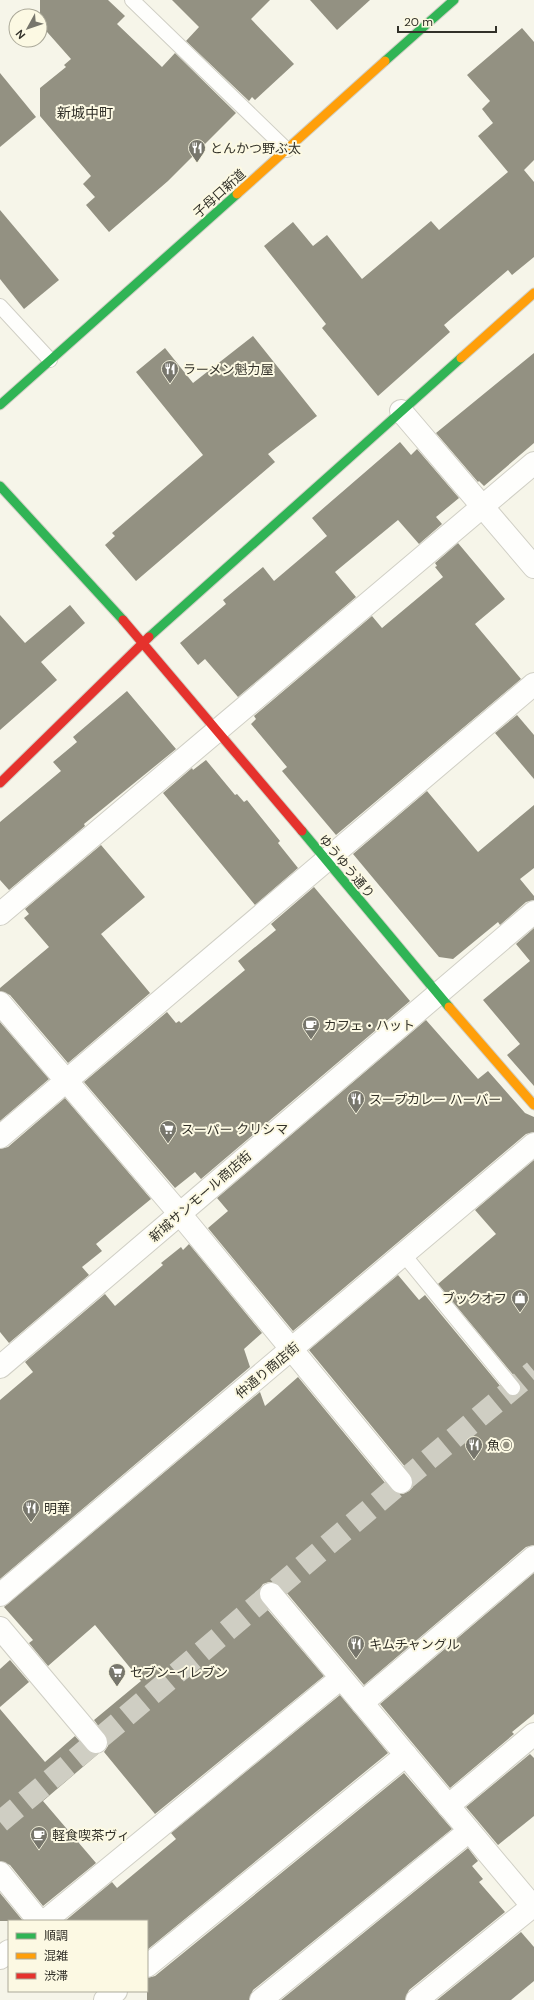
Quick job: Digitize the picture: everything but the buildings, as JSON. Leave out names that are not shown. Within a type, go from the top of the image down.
[{"type":"street","name":"子母口新道","points":[[0,405],[454,0]]},
{"type":"street","points":[[0,783],[143,642],[534,293]]},
{"type":"street","points":[[401,411],[534,568]]},
{"type":"street","points":[[0,914],[218,732],[534,462]]},
{"type":"street","name":"ゆうゆう通り","points":[[0,486],[143,642],[437,994],[534,1105]]},
{"type":"street","points":[[0,1137],[534,684]]},
{"type":"street","name":"新城サンモール商店街","points":[[0,1367],[534,912]]},
{"type":"street","points":[[0,1003],[180,1214],[401,1482]]},
{"type":"street","name":"仲通り商店街","points":[[0,1596],[534,1144]]},
{"type":"street","points":[[362,1703],[534,1558]]},
{"type":"street","points":[[271,1594],[534,1907],[418,2000]]},
{"type":"street","points":[[0,1628],[96,1742]]},
{"type":"street","points":[[46,1920],[341,1678]]},
{"type":"street","points":[[448,1806],[534,1734]]},
{"type":"street","points":[[148,1965],[406,1755]]},
{"type":"street","points":[[261,2000],[469,1831]]},
{"type":"street","points":[[0,1873],[39,1920]]},
{"type":"street","points":[[0,1958],[8,1952]]},
{"type":"street","points":[[98,1992],[104,2000],[115,1992]]},
{"type":"lane","points":[[132,0],[287,150]]},
{"type":"lane","points":[[0,306],[50,360]]},
{"type":"lane","points":[[404,1255],[513,1388]]},
{"type":"tunnel","points":[[0,1822],[534,1371]]},
{"type":"traffic: fast","points":[[385,61],[454,0]]},
{"type":"traffic: fast","points":[[0,405],[237,194]]},
{"type":"traffic: fast","points":[[149,637],[461,358]]},
{"type":"traffic: fast","points":[[0,486],[123,620]]},
{"type":"traffic: fast","points":[[302,831],[449,1007]]},
{"type":"traffic: slow","points":[[237,194],[385,61]]},
{"type":"traffic: slow","points":[[461,358],[534,293]]},
{"type":"traffic: slow","points":[[449,1007],[534,1105]]},
{"type":"traffic: jam","points":[[123,620],[302,831]]},
{"type":"traffic: jam","points":[[0,783],[149,637]]},
{"type":"place","name":"とんかつ野ぶ太","points":[[197,163]]},
{"type":"place","name":"ラーメン魁力屋","points":[[170,384]]},
{"type":"place","name":"カフェ・ハット","points":[[311,1040]]},
{"type":"place","name":"スープカレー ハーバー","points":[[356,1114]]},
{"type":"place","name":"スーパー クリシマ","points":[[168,1144]]},
{"type":"place","name":"ブックオフ","points":[[520,1313]]},
{"type":"place","name":"魚○","points":[[474,1460]]},
{"type":"place","name":"明華","points":[[31,1523]]},
{"type":"place","name":"キムチャングル","points":[[356,1659]]},
{"type":"place","name":"セブン-イレブン","points":[[117,1687]]},
{"type":"place","name":"軽食喫茶ヴィ","points":[[39,1850]]},
{"type":"district","name":"新城中町","points":[[85,113]]}]
